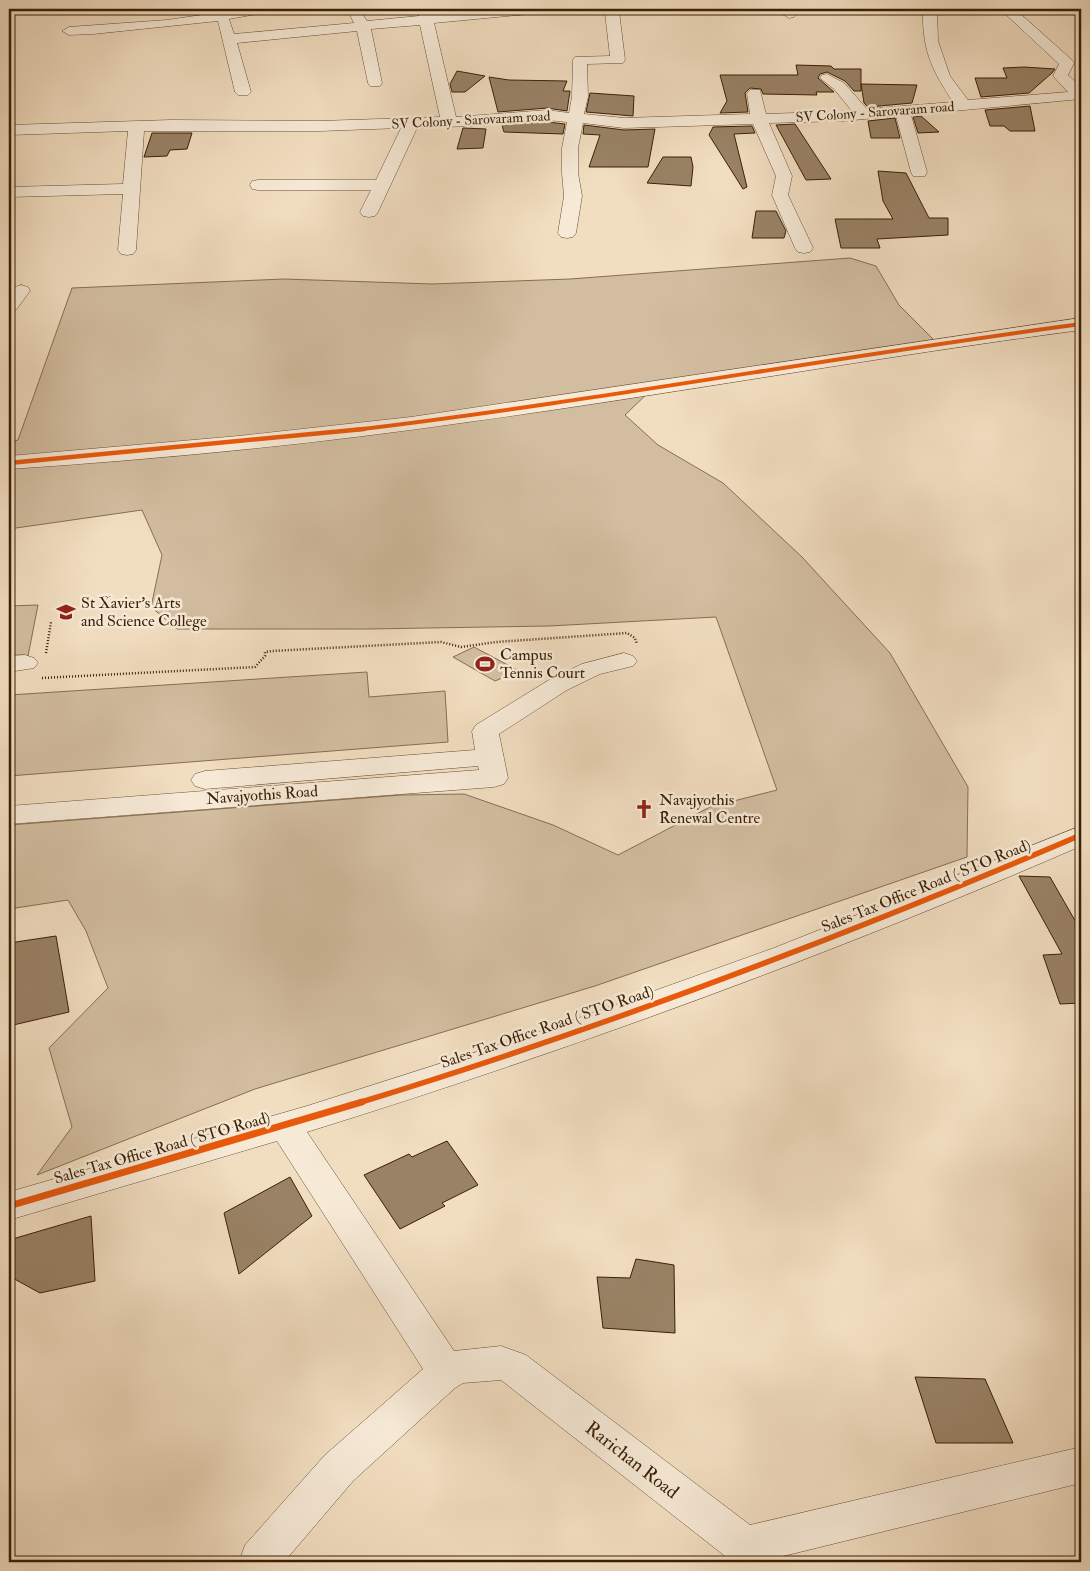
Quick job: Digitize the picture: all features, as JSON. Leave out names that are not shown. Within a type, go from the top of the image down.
[{"type":"street","points":[[69,30],[119,28],[222,16],[263,9]]},
{"type":"street","points":[[353,9],[363,27],[375,83]]},
{"type":"street","points":[[228,39],[363,27],[425,14],[539,9]]},
{"type":"street","points":[[567,233],[572,196],[570,148],[580,97],[580,60],[618,60],[612,12],[609,9]]},
{"type":"street","points":[[930,9],[931,41],[943,76],[963,105]]},
{"type":"street","points":[[1007,9],[1074,63],[1060,76],[1081,95]]},
{"type":"street","points":[[425,14],[449,122]]},
{"type":"street","points":[[222,16],[243,92]]},
{"type":"street","points":[[827,78],[839,86],[863,114]]},
{"type":"street","points":[[755,93],[759,119],[784,176],[780,195],[804,248]]},
{"type":"street","name":"SV Colony - Sarovaram road","points":[[13,130],[136,126],[320,126],[449,122],[547,115],[624,123],[759,119],[863,114],[1081,95]]},
{"type":"street","points":[[902,111],[918,172]]},
{"type":"street","points":[[369,212],[411,123]]},
{"type":"street","points":[[127,250],[136,126]]},
{"type":"street","points":[[9,143],[13,130]]},
{"type":"street","points":[[258,186],[382,185]]},
{"type":"street","points":[[9,192],[132,189]]},
{"type":"street","points":[[9,306],[21,291]]},
{"type":"street","points":[[9,463],[188,448],[465,416],[692,383],[958,340],[1081,324]]},
{"type":"street","name":"Navajyothis Road","points":[[9,815],[494,778],[485,731],[558,685],[630,653]]},
{"type":"street","name":"Navajyothis Road","points":[[9,797],[490,757]]},
{"type":"street","name":"Sales Tax Office Road ( STO Road)","points":[[9,1206],[185,1156],[483,1063],[721,980],[962,887],[1081,835]]},
{"type":"street","points":[[284,1125],[447,1373]]},
{"type":"street","name":"Rarichan Road","points":[[260,1562],[260,1558],[339,1468],[456,1367],[501,1363],[513,1367],[754,1554],[1081,1465]]},
{"type":"path","points":[[52,622],[30,665],[41,678],[255,667],[265,656],[265,652],[272,651],[440,642],[461,647],[496,642],[627,633],[635,638],[630,653]]},
{"type":"shaded area","points":[[850,258],[876,266],[899,305],[937,343],[652,389],[625,415],[658,445],[723,483],[802,557],[890,653],[968,787],[967,857],[595,986],[255,1089],[37,1175],[72,1127],[49,1048],[108,988],[86,931],[68,900],[9,909],[9,825],[401,795],[464,794],[553,825],[618,855],[710,807],[777,790],[716,617],[549,626],[368,629],[177,629],[151,607],[162,555],[142,510],[9,529],[9,443],[18,440],[72,288],[284,279],[432,284],[570,279]]},
{"type":"shaded area","points":[[38,605],[28,656],[9,656],[9,606]]},
{"type":"shaded area","name":"Campus Tennis Court","points":[[474,647],[519,671],[495,681],[453,657]]},
{"type":"shaded area","points":[[367,672],[369,697],[445,691],[448,742],[9,776],[9,695]]},
{"type":"building","points":[[796,65],[831,66],[834,69],[861,69],[861,91],[854,91],[845,81],[827,72],[820,74],[818,78],[834,92],[816,92],[817,95],[763,94],[761,89],[750,88],[745,93],[748,112],[720,113],[727,101],[720,75],[798,75]]},
{"type":"building","points":[[1003,68],[1055,69],[1029,93],[981,97],[975,78],[1007,78]]},
{"type":"building","points":[[457,71],[485,76],[465,92],[452,92],[450,84]]},
{"type":"building","points":[[489,77],[509,80],[567,81],[563,91],[570,91],[567,111],[547,108],[498,112]]},
{"type":"building","points":[[861,84],[917,85],[912,103],[868,107],[864,103]]},
{"type":"building","points":[[590,93],[634,96],[633,116],[586,112]]},
{"type":"building","points":[[1030,106],[1035,131],[1010,131],[1004,126],[990,126],[985,110]]},
{"type":"building","points":[[921,116],[939,132],[918,133],[913,117]]},
{"type":"building","points":[[895,118],[900,138],[871,138],[868,121]]},
{"type":"building","points":[[547,122],[565,124],[563,134],[504,132],[502,125]]},
{"type":"building","points":[[795,124],[831,179],[806,180],[776,125]]},
{"type":"building","points":[[584,125],[624,130],[655,129],[648,167],[589,167],[600,135],[583,134]]},
{"type":"building","points":[[752,126],[755,133],[734,134],[747,187],[743,189],[709,135],[713,127]]},
{"type":"building","points":[[463,128],[486,129],[483,148],[457,149]]},
{"type":"building","points":[[152,133],[192,133],[187,149],[170,150],[167,156],[144,157]]},
{"type":"building","points":[[663,157],[691,157],[693,167],[691,186],[647,183]]},
{"type":"building","points":[[878,171],[906,173],[929,218],[948,218],[948,235],[877,239],[880,248],[841,248],[835,219],[893,219],[883,201]]},
{"type":"building","points":[[756,211],[776,211],[786,231],[784,238],[752,238]]},
{"type":"building","points":[[1019,876],[1050,877],[1081,931],[1081,1003],[1060,1004],[1043,955],[1062,954]]},
{"type":"building","points":[[56,936],[69,1012],[9,1026],[9,943]]},
{"type":"building","points":[[447,1141],[478,1185],[442,1203],[445,1206],[400,1229],[364,1175],[409,1154],[412,1157]]},
{"type":"building","points":[[290,1177],[312,1216],[239,1274],[224,1213]]},
{"type":"building","points":[[91,1216],[95,1281],[40,1293],[9,1276],[9,1240]]},
{"type":"building","points":[[636,1259],[674,1265],[675,1333],[603,1328],[597,1277],[630,1278]]},
{"type":"building","points":[[915,1377],[985,1379],[1013,1443],[936,1443]]},
{"type":"cycle path","points":[[9,463],[239,443],[411,424],[928,345],[1081,324]]},
{"type":"cycle path","points":[[9,1206],[307,1119],[560,1037],[710,984],[860,927],[1081,835]]},
{"type":"place","name":"St Xavier's Arts and Science College","points":[[66,612]]},
{"type":"place","name":"Campus Tennis Court","points":[[485,664]]},
{"type":"place","name":"Navajyothis Renewal Centre","points":[[644,809]]}]
